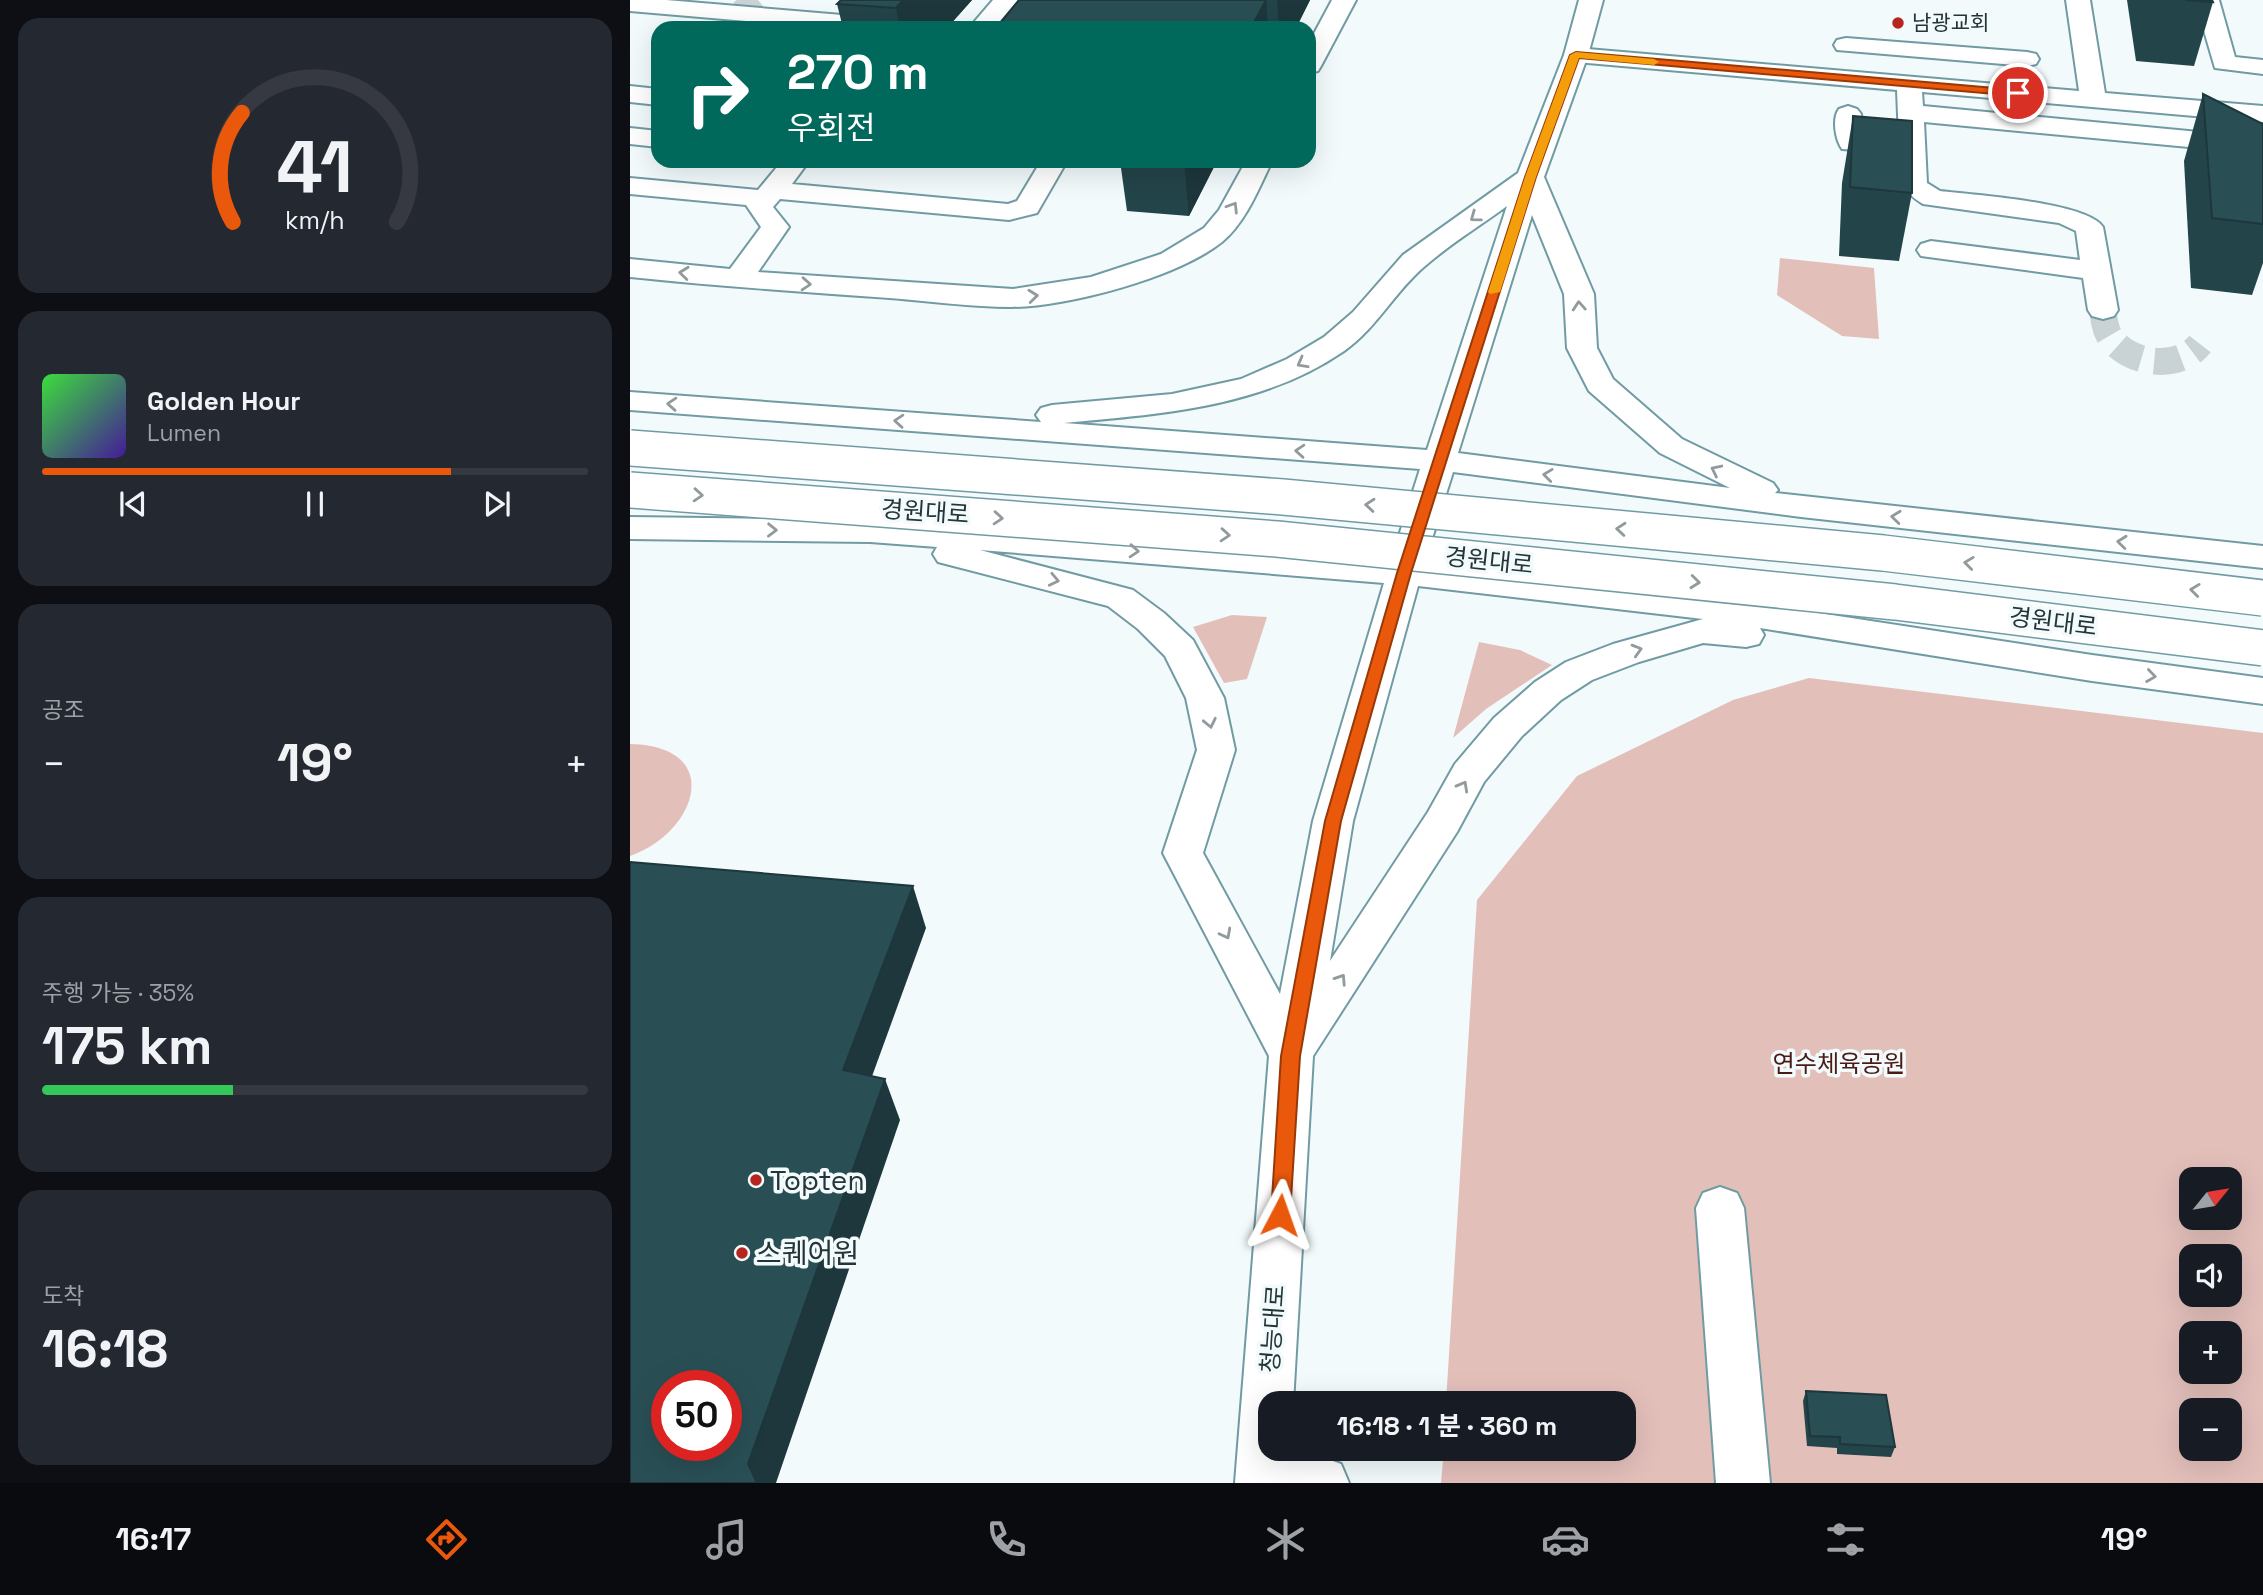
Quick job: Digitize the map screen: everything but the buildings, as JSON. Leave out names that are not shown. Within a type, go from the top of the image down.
[{"type":"main road","points":[[813,19],[833,0]]},
{"type":"main road","points":[[987,21],[1006,0]]},
{"type":"main road","points":[[1316,53],[1344,0]]},
{"type":"main road","name":"청능대로","points":[[1262,1481],[1291,1056],[1333,821],[1404,573],[1530,177],[1576,55],[1591,0]]},
{"type":"main road","points":[[2078,0],[2093,99]]},
{"type":"main road","points":[[2207,0],[2224,64],[2263,67]]},
{"type":"main road","points":[[630,4],[682,4],[833,21]]},
{"type":"main road","points":[[1846,45],[2027,59]]},
{"type":"main road","points":[[1920,52],[1910,113],[1914,186],[1933,198],[2065,216],[2088,228],[2103,310]]},
{"type":"main road","points":[[1576,55],[2263,114]]},
{"type":"main road","points":[[630,94],[651,96]]},
{"type":"main road","points":[[1910,113],[2263,146]]},
{"type":"main road","points":[[1848,114],[1851,153],[1912,147]]},
{"type":"main road","points":[[630,136],[651,138]]},
{"type":"main road","points":[[737,279],[775,227],[759,207],[790,168]]},
{"type":"main road","points":[[630,186],[1009,212],[1027,207],[1050,168]]},
{"type":"main road","points":[[630,268],[737,279],[1013,298],[1055,293],[1107,282],[1187,251],[1216,233],[1255,168]]},
{"type":"main road","points":[[967,426],[1198,398],[1252,386],[1298,366],[1335,343],[1364,318],[1413,261],[1530,177],[1578,294],[1582,348],[1600,384],[1671,446],[1720,472],[1801,507]]},
{"type":"main road","points":[[1931,250],[2096,271]]},
{"type":"main road","points":[[630,401],[1441,461],[1801,507],[2263,557]]},
{"type":"main road","name":"경원대로","points":[[630,448],[1310,500],[1883,553],[2263,598]]},
{"type":"main road","name":"경원대로","points":[[630,490],[1277,539],[1895,602],[2263,648]]},
{"type":"main road","points":[[630,528],[870,531],[1404,573],[1664,601],[2092,668],[2263,691]]},
{"type":"main road","points":[[870,531],[1120,598],[1151,621],[1180,649],[1205,698],[1216,750],[1183,853],[1291,1056],[1443,822],[1469,774],[1508,727],[1548,691],[1579,671],[1626,653],[1702,631],[2092,668]]},
{"type":"main road","points":[[1720,1208],[1743,1483]]},
{"type":"main road","points":[[1262,1481],[1322,1483]]},
{"type":"green space","points":[[1780,258],[1874,268],[1879,339],[1842,336],[1777,295]]},
{"type":"green space","points":[[1232,615],[1267,617],[1247,679],[1224,683],[1193,627]]},
{"type":"green space","points":[[1479,642],[1520,650],[1552,665],[1486,709],[1453,738]]},
{"type":"green space","name":"연수체육공원","points":[[1809,678],[2263,733],[2263,1483],[1441,1483],[1443,1461],[1636,1461],[1636,1391],[1447,1391],[1477,900],[1577,776],[1733,700]]},
{"type":"green space","points":[[630,744],[660,748],[680,759],[690,774],[691,792],[685,811],[672,829],[653,844],[630,856]]},
{"type":"tunnel","points":[[742,13],[758,0]]},
{"type":"tunnel","points":[[2103,310],[2110,338],[2132,355],[2169,361],[2181,358],[2200,344]]},
{"type":"slow traffic","points":[[1494,292],[1530,177],[1576,55],[1654,62]]},
{"type":"place","name":"남광교회","points":[[1898,23]]},
{"type":"place","name":"Topten","points":[[756,1180]]},
{"type":"place","name":"스퀘어원","points":[[742,1253]]},
{"type":"route","points":[[1280,1215],[1291,1056],[1333,821],[1404,573],[1530,177],[1576,55],[2018,93]]}]
